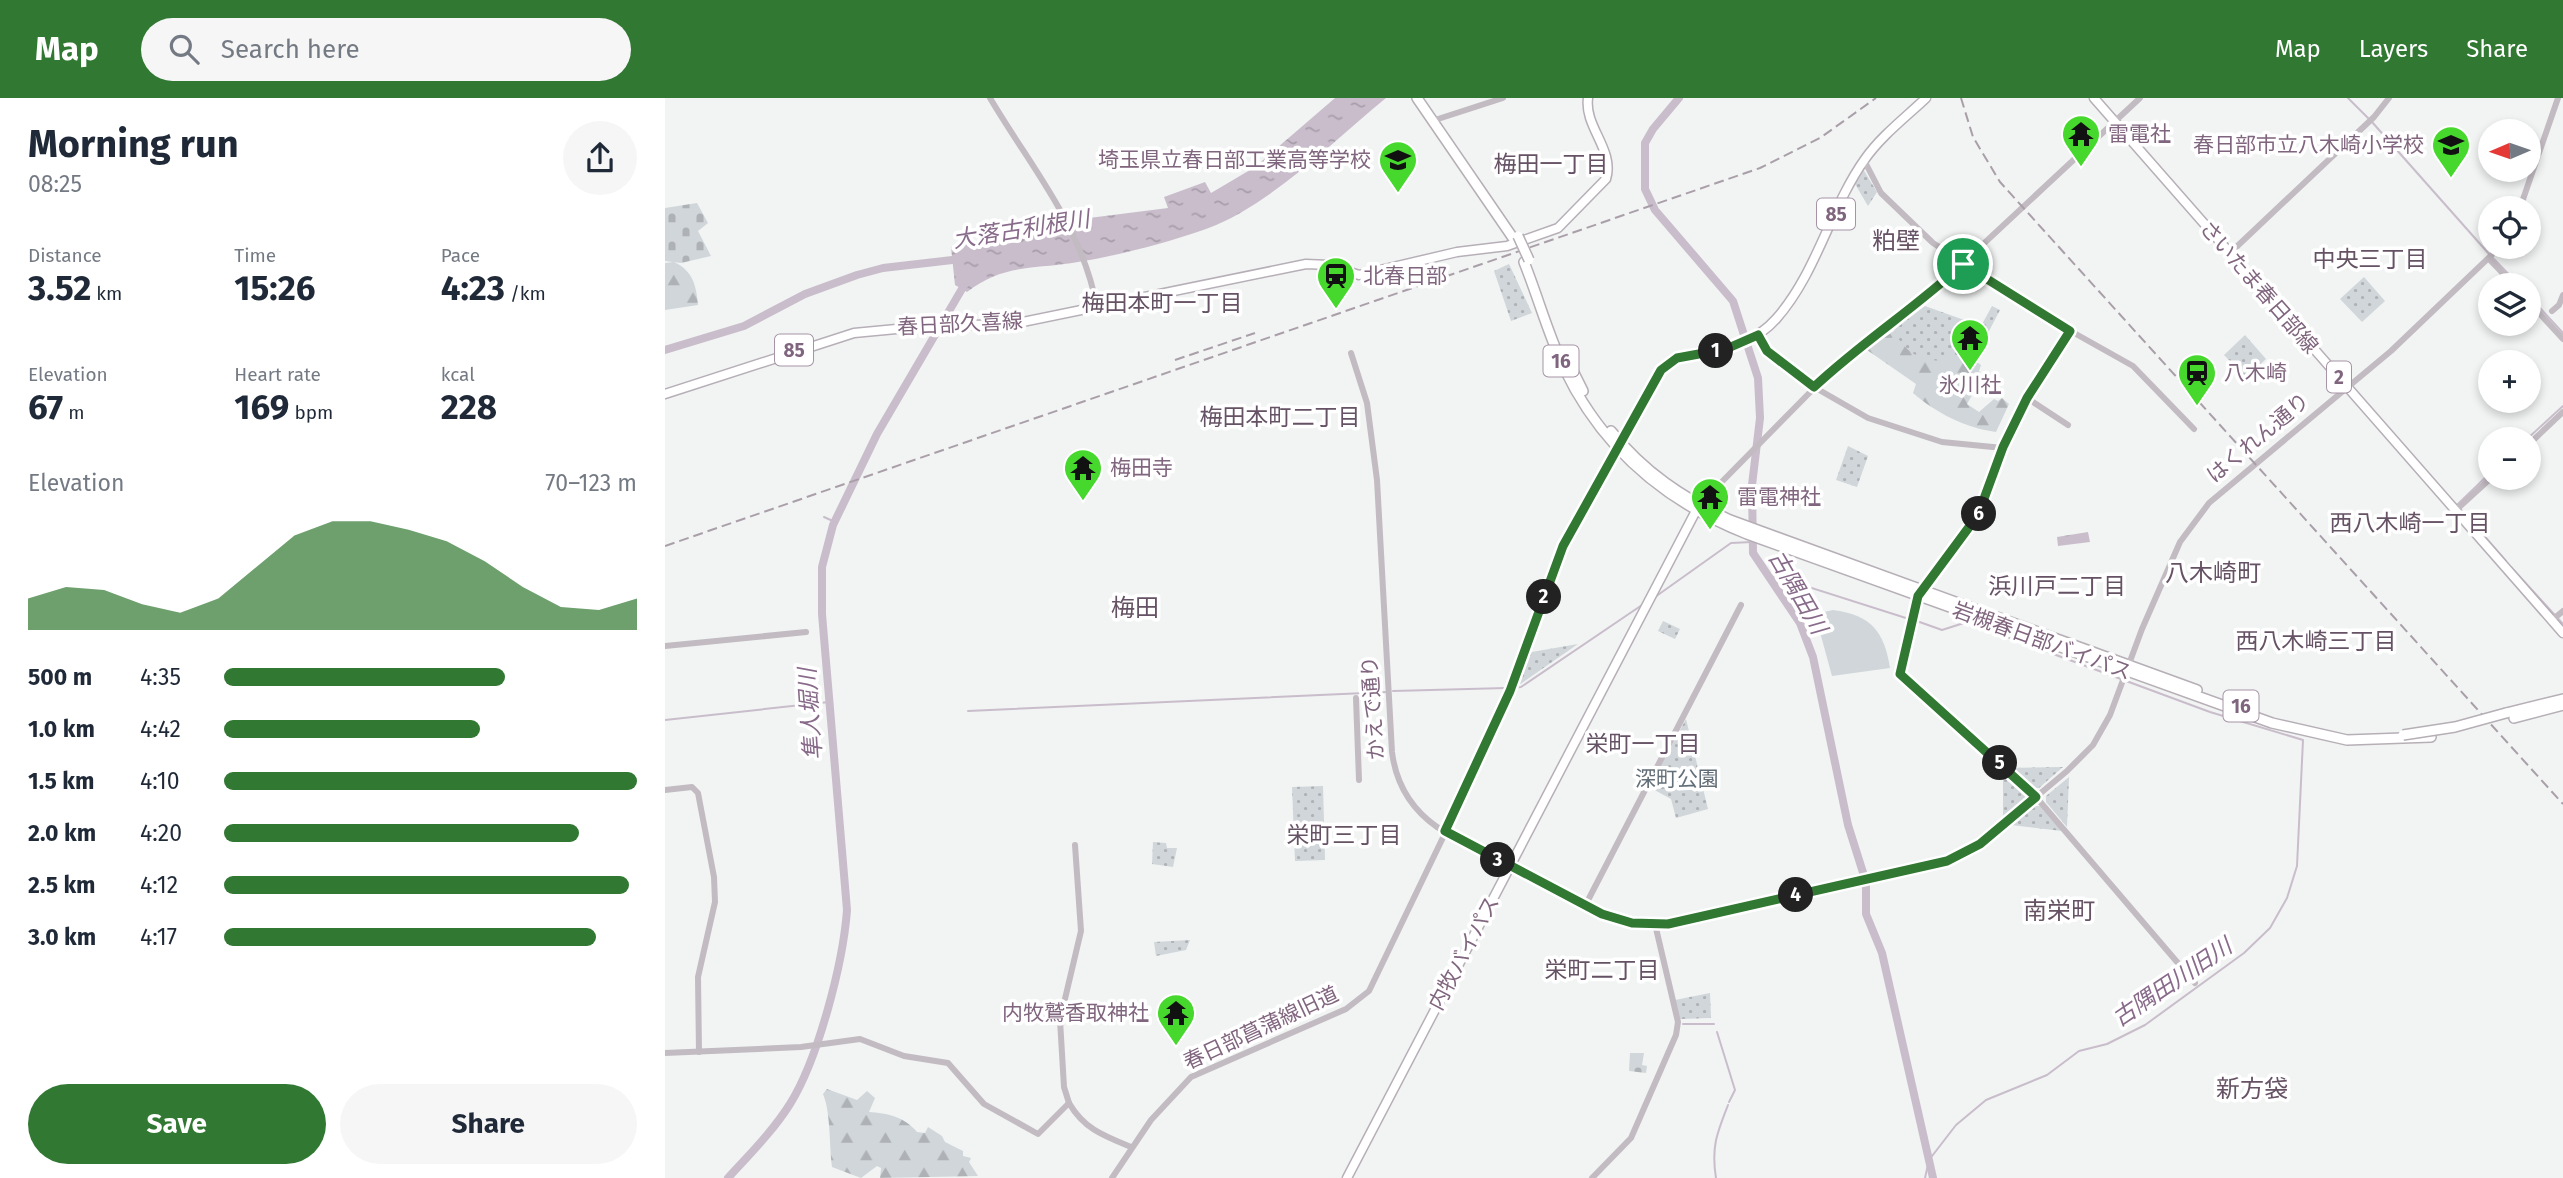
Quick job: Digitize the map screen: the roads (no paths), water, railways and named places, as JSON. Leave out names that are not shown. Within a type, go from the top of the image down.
[{"type":"highway","name":"岩槻春日部バイパス","points":[[1417,98],[1515,237]]},
{"type":"highway","name":"岩槻春日部バイパス","points":[[1423,98],[1515,237],[1571,382],[1620,446],[1697,508],[1758,535],[2127,668],[2298,726],[2350,735],[2431,737],[2563,699]]},
{"type":"highway","name":"岩槻春日部バイパス","points":[[2507,716],[2563,705]]},
{"type":"main road","name":"春日部久喜線","points":[[665,394],[835,337],[875,329],[1002,325],[1097,302],[1306,264],[1328,265],[1359,275],[1457,252],[1499,248],[1541,236],[1558,228],[1578,210],[1602,186],[1608,173],[1607,158],[1588,112],[1588,98]]},
{"type":"main road","name":"85","points":[[1620,446],[1661,370],[1672,361],[1736,346],[1757,336],[1786,305],[1864,160],[1926,98]]},
{"type":"main road","name":"さいたま春日部線","points":[[2094,98],[2347,386],[2557,616],[2563,633]]},
{"type":"main road","name":"内牧バイパス","points":[[1347,1178],[1697,508]]},
{"type":"street","points":[[990,98],[1068,219],[1085,259],[1097,302]]},
{"type":"street","points":[[1438,119],[1503,98]]},
{"type":"street","points":[[1697,508],[1836,366],[1915,307],[2140,98]]},
{"type":"street","points":[[2231,253],[2367,124],[2389,98]]},
{"type":"street","points":[[2524,196],[2558,98]]},
{"type":"street","points":[[1864,160],[1881,193],[1915,228],[1963,264],[2070,331],[2133,366],[2194,429]]},
{"type":"street","name":"はくれん通り","points":[[2127,668],[2180,542],[2196,518],[2218,494],[2391,351],[2489,259]]},
{"type":"street","points":[[2493,259],[2504,273]]},
{"type":"street","points":[[2552,312],[2563,295]]},
{"type":"street","points":[[2541,315],[2563,338]]},
{"type":"street","points":[[2070,331],[2027,398],[2003,447],[1978,515],[1920,593],[1900,674],[2036,797],[2195,983]]},
{"type":"street","points":[[1757,336],[1767,351],[1814,387],[1876,421],[1899,426],[1942,442],[2003,447]]},
{"type":"street","name":"かえで通り","points":[[1351,354],[1367,403],[1377,480],[1393,763],[1400,786],[1412,805],[1445,831],[1585,906],[1619,920],[1655,925],[1696,919],[1921,868],[1960,855],[1991,836],[2078,762],[2097,738],[2127,668]]},
{"type":"street","points":[[2027,398],[2068,425]]},
{"type":"street","points":[[2541,433],[2563,412]]},
{"type":"street","name":"春日部菖蒲線旧道","points":[[1112,1178],[1131,1147],[1169,1099],[1192,1077],[1330,1016],[1362,998],[1377,976],[1510,691],[1563,546],[1620,446]]},
{"type":"street","points":[[2458,509],[2478,490]]},
{"type":"street","points":[[1585,906],[1741,605]]},
{"type":"street","points":[[665,646],[806,632]]},
{"type":"street","points":[[1356,698],[1359,780]]},
{"type":"street","points":[[665,790],[692,787],[698,793],[714,877],[714,912],[698,977],[699,1052]]},
{"type":"street","points":[[1075,845],[1081,931],[1060,1020],[1064,1087],[1078,1118],[1093,1131],[1131,1147]]},
{"type":"street","points":[[1592,1178],[1631,1138],[1651,1098],[1676,1035],[1678,1019],[1655,925]]},
{"type":"street","points":[[665,1053],[801,1047],[860,1039],[904,1056],[948,1063],[984,1104],[1038,1134],[1069,1103]]},
{"type":"water","points":[[1335,98],[1386,98],[1277,189],[1230,218],[1157,245],[1072,263],[1005,273],[980,283],[967,292],[955,285],[951,247],[1089,218],[1168,208],[1164,197],[1205,182],[1211,193],[1255,167]]},
{"type":"water","points":[[2088,532],[2090,542],[2058,546],[2057,537]]},
{"type":"waterway","name":"古隅田川","points":[[1679,98],[1645,143],[1645,189],[1655,210],[1733,301],[1758,378],[1760,418],[1752,485],[1753,553],[1800,623],[1813,657],[1848,825],[1866,882],[1866,914],[1882,953],[1933,1178]]},
{"type":"waterway","points":[[2348,98],[2368,118]]},
{"type":"waterway","points":[[2372,122],[2478,242]]},
{"type":"waterway","name":"大落古利根川","points":[[665,350],[744,326],[805,294],[857,275],[883,268],[961,259]]},
{"type":"waterway","points":[[2494,259],[2507,273]]},
{"type":"waterway","name":"隼人堀川","points":[[728,1178],[776,1124],[800,1085],[819,1037],[835,983],[845,932],[847,910],[822,614],[822,567],[833,525],[877,434],[966,282]]},
{"type":"waterway","points":[[2541,309],[2563,333]]},
{"type":"waterway","points":[[2540,427],[2563,406]]},
{"type":"waterway","points":[[2457,505],[2478,485]]},
{"type":"waterway","points":[[824,517],[835,522]]},
{"type":"waterway","points":[[2474,525],[2482,535]]},
{"type":"waterway","points":[[2486,538],[2506,561]]},
{"type":"waterway","points":[[1655,597],[1731,543],[1752,542]]},
{"type":"waterway","points":[[2511,567],[2563,624]]},
{"type":"waterway","points":[[1768,574],[1909,619]]},
{"type":"waterway","points":[[1511,688],[1521,687],[1642,605]]},
{"type":"waterway","name":"古隅田川旧川","points":[[1914,620],[1942,630],[1967,622],[2210,712],[2303,740],[2297,866],[2287,898],[2270,928],[2244,953],[2145,1025],[2107,1044],[2079,1051],[2047,1075],[1986,1100],[1956,1125],[1929,1160],[1925,1178]]},
{"type":"waterway","points":[[1393,691],[1506,688]]},
{"type":"waterway","points":[[968,711],[1387,692]]},
{"type":"waterway","points":[[665,720],[829,702]]},
{"type":"waterway","points":[[1683,1024],[1714,1024]]},
{"type":"waterway","points":[[1717,1032],[1735,1090],[1729,1102]]},
{"type":"waterway","points":[[1716,1178],[1716,1140],[1728,1105]]},
{"type":"railway","points":[[665,546],[1760,168],[1820,138],[1876,98]]},
{"type":"railway","points":[[1961,98],[1973,137],[2000,182],[2563,804]]},
{"type":"railway","points":[[1175,360],[1255,333]]},
{"type":"place","name":"雷電社","points":[[2081,168]]},
{"type":"place","name":"春日部市立八木崎小学校","points":[[2451,179]]},
{"type":"place","name":"埼玉県立春日部工業高等学校","points":[[1398,194]]},
{"type":"place","name":"北春日部","points":[[1336,310]]},
{"type":"place","name":"氷川社","points":[[1970,372]]},
{"type":"place","name":"八木崎","points":[[2197,407]]},
{"type":"place","name":"梅田寺","points":[[1083,502]]},
{"type":"place","name":"雷電神社","points":[[1710,531]]},
{"type":"place","name":"内牧鷲香取神社","points":[[1176,1047]]},
{"type":"district","name":"梅田一丁目","points":[[1551,164]]},
{"type":"district","name":"粕壁","points":[[1896,241]]},
{"type":"district","name":"中央三丁目","points":[[2370,259]]},
{"type":"district","name":"梅田本町一丁目","points":[[1162,303]]},
{"type":"district","name":"梅田本町二丁目","points":[[1280,417]]},
{"type":"district","name":"西八木崎一丁目","points":[[2410,523]]},
{"type":"district","name":"八木崎町","points":[[2213,573]]},
{"type":"district","name":"浜川戸二丁目","points":[[2057,586]]},
{"type":"district","name":"梅田","points":[[1135,608]]},
{"type":"district","name":"西八木崎三丁目","points":[[2316,641]]},
{"type":"district","name":"栄町一丁目","points":[[1643,744]]},
{"type":"district","name":"栄町三丁目","points":[[1344,835]]},
{"type":"district","name":"南栄町","points":[[2059,911]]},
{"type":"district","name":"栄町二丁目","points":[[1602,970]]},
{"type":"district","name":"新方袋","points":[[2252,1089]]},
{"type":"park label","name":"深町公園","points":[[1677,779]]}]
